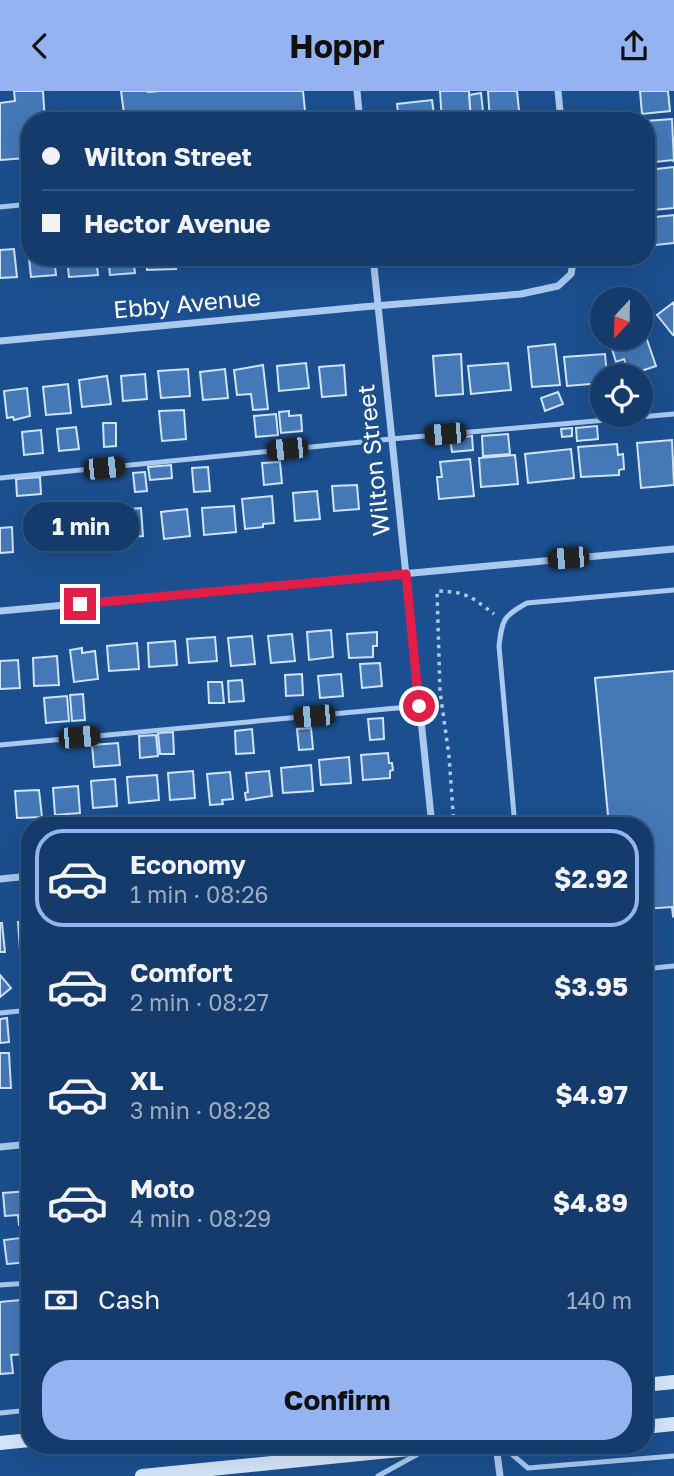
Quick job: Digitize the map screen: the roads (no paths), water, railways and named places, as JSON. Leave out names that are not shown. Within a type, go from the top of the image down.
[{"type":"main road","points":[[653,1384],[674,1382]]},
{"type":"main road","points":[[653,1426],[674,1425]]},
{"type":"main road","points":[[0,1443],[21,1441]]},
{"type":"main road","points":[[142,1476],[368,1454]]},
{"type":"street","points":[[357,91],[359,112]]},
{"type":"street","points":[[558,91],[560,112]]},
{"type":"street","name":"Wilton Street","points":[[374,266],[431,817]]},
{"type":"street","name":"Ebby Avenue","points":[[0,341],[521,294],[558,286],[570,274],[572,266]]},
{"type":"street","points":[[0,611],[674,548]]},
{"type":"street","points":[[0,879],[21,877]]},
{"type":"street","points":[[0,1147],[21,1145]]},
{"type":"street","points":[[499,1454],[500,1476]]},
{"type":"lane","points":[[0,207],[21,205]]},
{"type":"lane","points":[[0,478],[674,414]]},
{"type":"lane","points":[[514,817],[499,646],[504,621],[511,612],[527,603],[674,590]]},
{"type":"lane","points":[[0,745],[419,706]]},
{"type":"lane","points":[[653,968],[674,966]]},
{"type":"lane","points":[[0,1013],[21,1011]]},
{"type":"lane","points":[[0,1285],[21,1284]]},
{"type":"lane","points":[[653,1383],[674,1377]]},
{"type":"lane","points":[[0,1413],[21,1411]]},
{"type":"lane","points":[[378,1476],[418,1454]]},
{"type":"lane","points":[[510,1454],[528,1468],[674,1456]]}]
